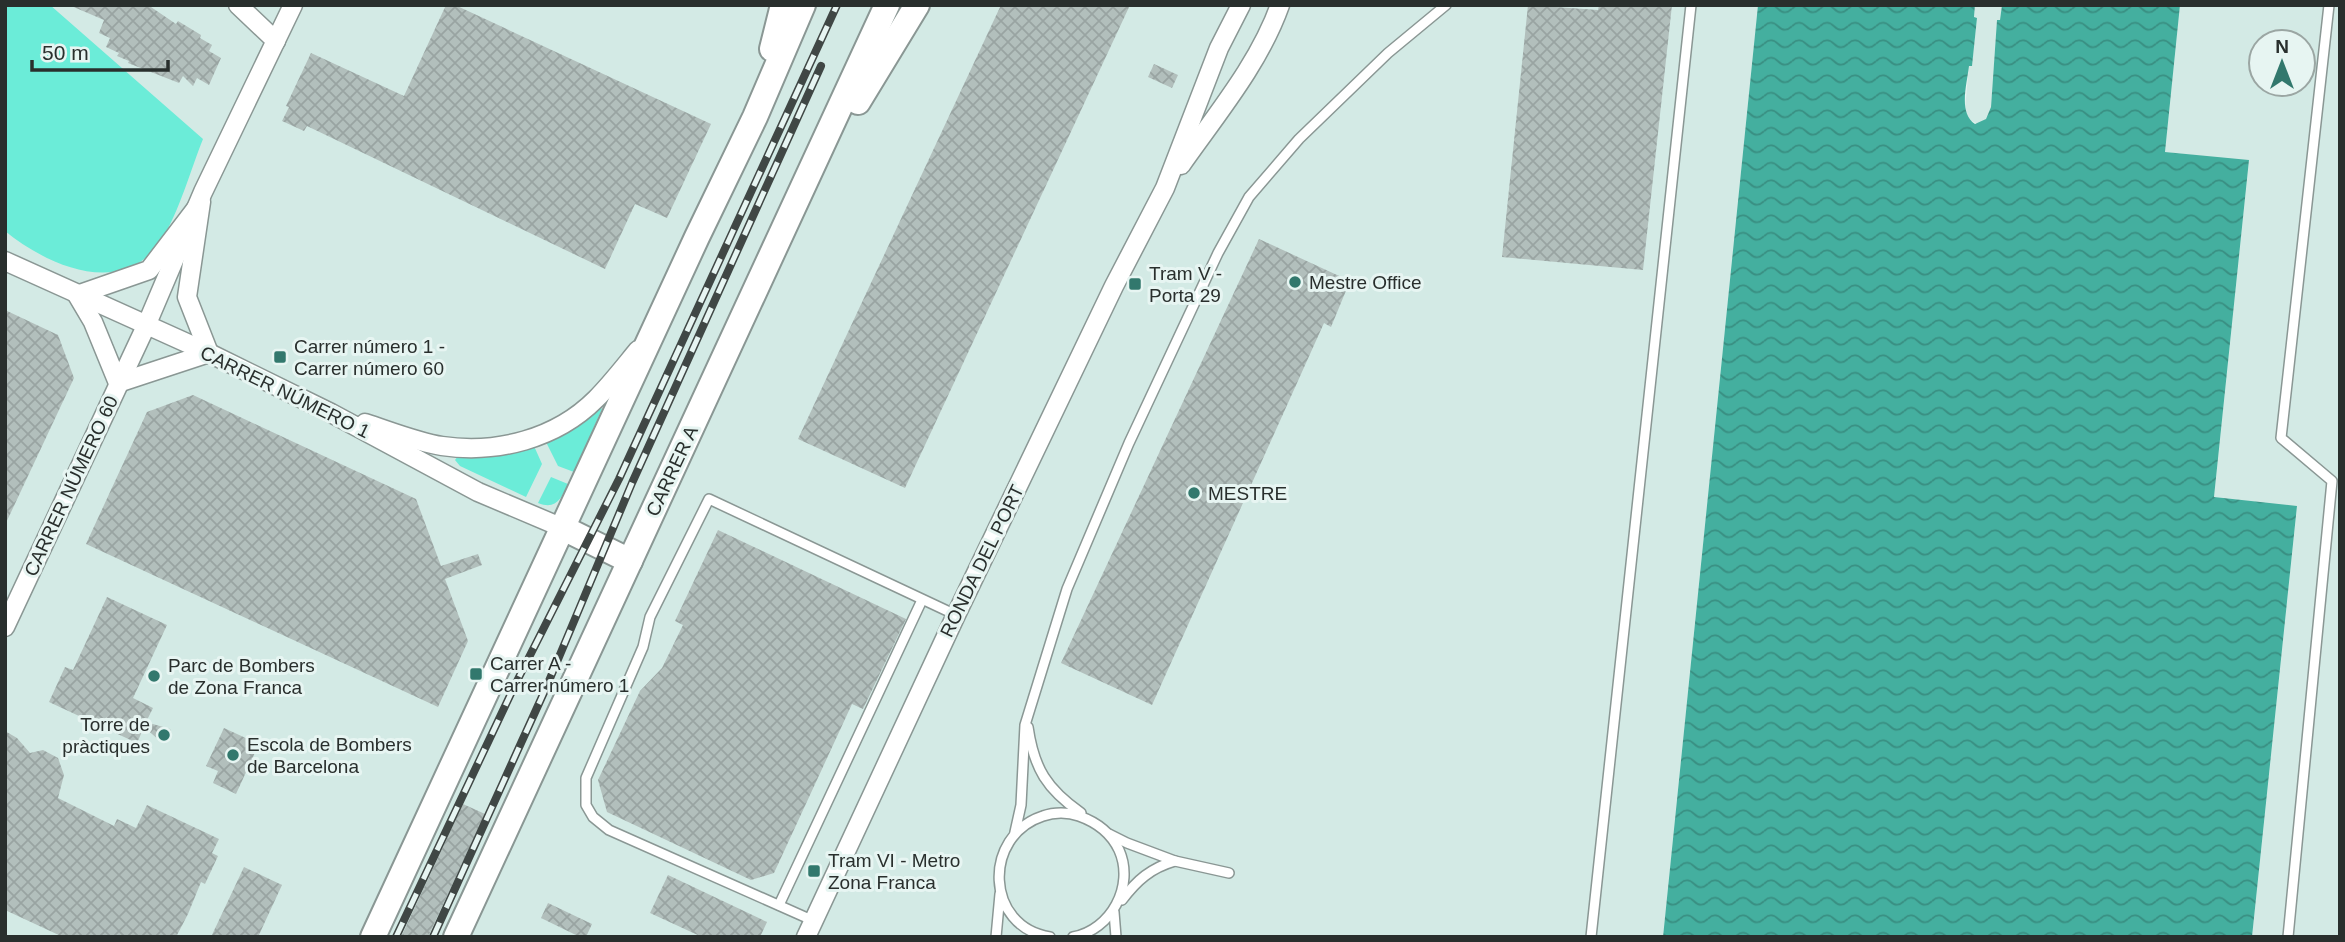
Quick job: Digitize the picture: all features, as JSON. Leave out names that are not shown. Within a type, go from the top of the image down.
[{"type":"main road","points":[[755,117],[783,5]]},
{"type":"main road","points":[[373,937],[651,335],[755,117],[803,5]]},
{"type":"main road","name":"CARRER A","points":[[456,937],[887,5]]},
{"type":"main road","points":[[776,246],[884,57],[918,5]]},
{"type":"main road","points":[[563,528],[630,561]]},
{"type":"street","points":[[238,5],[276,41]]},
{"type":"street","name":"CARRER NÚMERO 60","points":[[5,627],[293,5]]},
{"type":"street","name":"RONDA DEL PORT","points":[[810,929],[956,615],[1114,286],[1165,188],[1219,48],[1241,5]]},
{"type":"street","name":"RONDA DEL PORT","points":[[1165,188],[1247,69],[1274,24],[1280,5]]},
{"type":"street","points":[[1274,24],[1286,5]]},
{"type":"street","name":"CARRER NÚMERO 60","points":[[118,383],[93,322],[77,295],[149,270],[201,202]]},
{"type":"street","name":"CARRER NÚMERO 60","points":[[118,383],[209,353],[187,297],[201,202]]},
{"type":"street","name":"CARRER NÚMERO 1","points":[[5,261],[209,353],[331,413],[478,492],[563,528]]},
{"type":"street","name":"CARRER NÚMERO 1","points":[[331,413],[442,446],[492,448],[516,444],[573,418],[595,400],[651,335]]},
{"type":"lane","points":[[1015,832],[1021,805],[1023,746],[1029,708],[1068,589],[1129,443],[1218,253],[1249,197],[1309,130],[1388,53],[1446,5]]},
{"type":"lane","points":[[1591,937],[1691,5]]},
{"type":"lane","points":[[2288,937],[2332,481],[2281,438],[2329,5]]},
{"type":"lane","points":[[810,929],[779,905],[609,830],[593,817],[586,805],[586,778],[643,647],[650,617],[709,499],[956,615]]},
{"type":"lane","points":[[779,905],[922,600]]},
{"type":"lane","points":[[1029,708],[1028,729],[1031,745],[1045,780],[1059,797],[1108,833],[1127,843],[1175,861],[1229,873]]},
{"type":"lane","points":[[996,937],[1000,892],[998,871],[1003,850],[1015,832],[1032,820],[1051,813],[1072,813],[1091,820]]},
{"type":"lane","points":[[1108,833],[1119,851],[1124,870],[1122,891],[1113,918],[1116,937]]},
{"type":"lane","points":[[1073,937],[1100,925],[1144,875],[1156,867],[1175,861]]},
{"type":"lane","points":[[1000,892],[1009,911],[1023,926],[1041,936],[1050,937]]},
{"type":"shaded area","points":[[5,5],[1758,5],[1663,937],[5,937]]},
{"type":"shaded area","points":[[5,5],[50,5],[203,139],[162,239],[146,258],[127,268],[107,273],[64,265],[42,256],[5,231]]},
{"type":"shaded area","points":[[1975,5],[2002,5],[2000,20],[1997,21],[1991,107],[1986,119],[1978,124],[1969,120],[1965,109],[1977,18],[1974,18]]},
{"type":"shaded area","points":[[2180,5],[2340,5],[2340,937],[2252,937],[2297,507],[2214,497],[2249,161],[2165,152]]},
{"type":"shaded area","points":[[600,407],[602,409],[574,472],[558,466],[546,442],[574,427]]},
{"type":"shaded area","points":[[534,446],[542,464],[526,497],[460,466],[455,460],[458,456],[503,454]]},
{"type":"shaded area","points":[[551,477],[568,484],[554,504],[538,503]]},
{"type":"water","points":[[1758,5],[1975,5],[1974,17],[1977,18],[1965,106],[1975,124],[1986,119],[1991,107],[1997,20],[2000,20],[2002,5],[2180,5],[2165,152],[2249,160],[2214,497],[2297,506],[2252,937],[1663,937]]},
{"type":"building","points":[[69,5],[148,5],[176,24],[178,21],[201,35],[200,38],[212,45],[209,51],[221,58],[209,85],[197,78],[193,86],[183,76],[179,83],[128,63],[129,61],[117,56],[119,53],[106,47],[110,38],[99,33],[104,20]]},
{"type":"building","points":[[446,5],[455,5],[711,124],[667,218],[635,204],[605,269],[307,126],[304,131],[282,121],[289,107],[286,106],[311,53],[404,96]]},
{"type":"building","points":[[1001,5],[1130,5],[905,488],[798,439]]},
{"type":"building","points":[[1528,5],[1598,10],[1599,5],[1672,5],[1643,270],[1502,257]]},
{"type":"building","points":[[1154,64],[1178,75],[1172,88],[1148,77]]},
{"type":"building","name":"MESTRE","points":[[1259,239],[1350,281],[1331,327],[1324,323],[1152,705],[1061,663]]},
{"type":"building","points":[[5,310],[58,335],[74,378],[5,525]]},
{"type":"building","points":[[193,395],[416,499],[441,566],[478,554],[482,565],[445,579],[468,641],[438,707],[86,544],[147,412]]},
{"type":"building","points":[[718,530],[906,619],[863,709],[852,704],[774,873],[751,880],[607,812],[598,780],[640,691],[662,668],[683,625],[675,621]]},
{"type":"building","points":[[107,597],[167,625],[133,698],[153,708],[146,722],[170,729],[172,734],[167,741],[160,741],[144,727],[137,743],[49,702],[65,667],[73,670]]},
{"type":"building","name":"Escola de Bombers de Barcelona","points":[[224,728],[259,744],[236,794],[213,783],[218,771],[206,766]]},
{"type":"building","points":[[5,731],[17,738],[30,753],[43,750],[58,758],[64,775],[58,798],[114,826],[117,819],[136,828],[147,805],[219,839],[212,853],[218,856],[205,884],[201,882],[176,937],[63,937],[5,910]]},
{"type":"building","points":[[463,804],[485,814],[428,937],[401,937]]},
{"type":"building","points":[[244,867],[282,885],[258,937],[211,937]]},
{"type":"building","points":[[668,875],[767,922],[760,937],[702,937],[650,913]]},
{"type":"building","points":[[548,903],[592,924],[586,937],[580,937],[541,918]]},
{"type":"railway","points":[[396,937],[515,685],[619,479],[837,5]]},
{"type":"railway","points":[[433,937],[546,688],[632,483],[821,66]]},
{"type":"place","name":"Mestre Office","points":[[1295,282]]},
{"type":"place","name":"Tram V - Porta 29","points":[[1135,284]]},
{"type":"place","name":"Carrer número 1 - Carrer número 60","points":[[280,357]]},
{"type":"place","name":"MESTRE","points":[[1194,493]]},
{"type":"place","name":"Carrer A - Carrer número 1","points":[[476,674]]},
{"type":"place","name":"Parc de Bombers de Zona Franca","points":[[154,676]]},
{"type":"place","name":"Torre de pràctiques","points":[[164,735]]},
{"type":"place","name":"Escola de Bombers de Barcelona","points":[[233,755]]},
{"type":"place","name":"Tram VI - Metro Zona Franca","points":[[814,871]]}]
